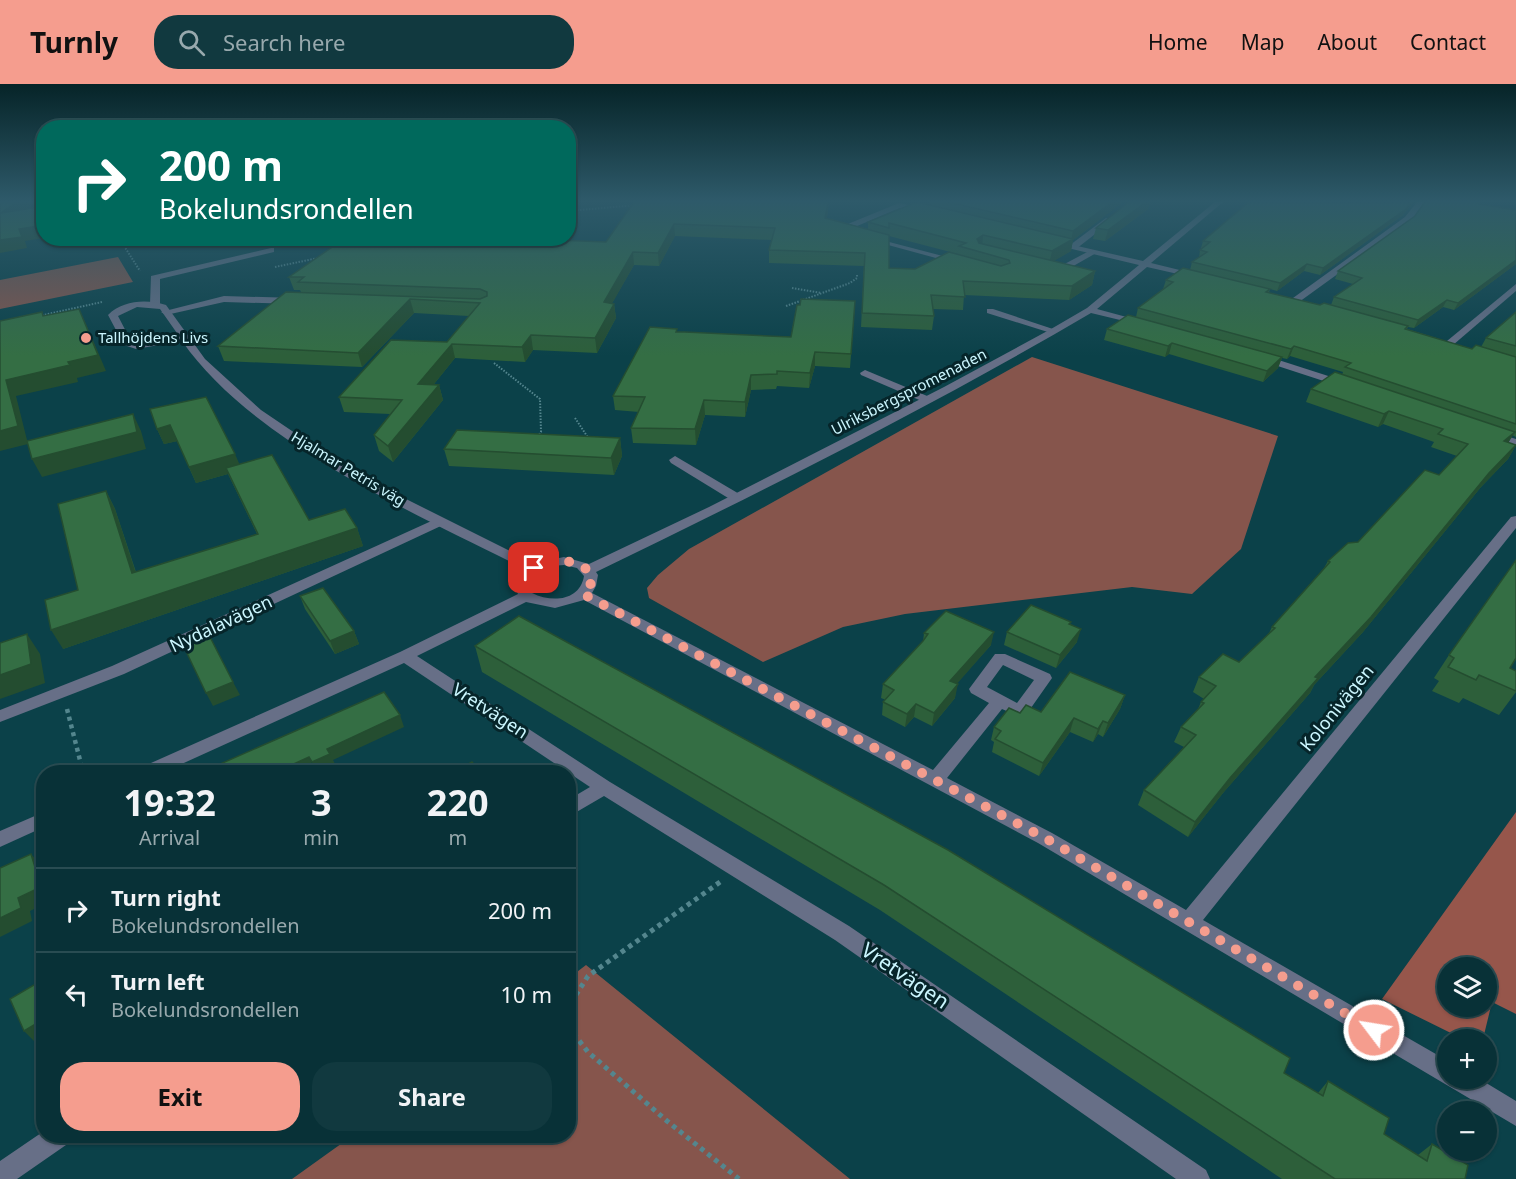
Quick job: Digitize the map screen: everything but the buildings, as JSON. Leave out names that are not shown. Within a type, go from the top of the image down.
[{"type":"street","points":[[183,338],[143,346],[127,343],[113,315],[129,306],[155,304],[156,281],[154,278],[258,253]]},
{"type":"street","points":[[922,253],[969,266]]},
{"type":"street","points":[[1036,266],[1058,272],[1092,253]]},
{"type":"street","points":[[1099,253],[1204,278]]},
{"type":"street","name":"Ulriksbergspromenaden","points":[[588,570],[737,498],[928,400],[1054,331],[1090,310],[1159,253]]},
{"type":"street","points":[[1296,300],[1361,253]]},
{"type":"street","points":[[1450,343],[1516,287]]},
{"type":"street","points":[[1285,298],[1307,303]]},
{"type":"street","points":[[166,312],[232,299],[310,301]]},
{"type":"street","name":"Hjalmar Petris väg","points":[[155,304],[163,307],[201,361],[258,412],[319,454],[438,522],[534,568]]},
{"type":"street","points":[[990,310],[1054,331]]},
{"type":"street","points":[[1090,310],[1155,328]]},
{"type":"street","points":[[1439,340],[1461,346]]},
{"type":"street","points":[[1254,356],[1360,390]]},
{"type":"street","points":[[865,373],[928,400]]},
{"type":"street","points":[[1483,431],[1516,443]]},
{"type":"street","points":[[675,460],[737,498]]},
{"type":"street","name":"Kolonivägen","points":[[1189,922],[1516,520]]},
{"type":"street","name":"Nydalavägen","points":[[0,716],[118,670],[204,632],[438,522]]},
{"type":"street","points":[[553,562],[573,562],[588,570],[592,582],[583,594],[574,599],[553,604],[542,603],[526,596],[521,585],[534,568],[553,562]]},
{"type":"street","points":[[583,594],[1045,838],[1437,1068]]},
{"type":"street","points":[[164,765],[405,656],[526,596]]},
{"type":"street","name":"Vretvägen","points":[[405,656],[571,765]]},
{"type":"street","points":[[935,780],[999,701]]},
{"type":"street","name":"Vretvägen","points":[[576,769],[842,933],[948,1004],[1197,1179]]},
{"type":"street","points":[[576,805],[604,787]]},
{"type":"street","points":[[0,838],[36,822]]},
{"type":"street","points":[[1474,1089],[1516,1114]]},
{"type":"street","points":[[0,1176],[47,1143]]},
{"type":"path","points":[[128,253],[142,275]]},
{"type":"path","points":[[786,306],[850,283],[857,278],[857,274]]},
{"type":"path","points":[[792,288],[822,293]]},
{"type":"path","points":[[494,363],[526,384],[540,399],[541,432],[536,439]]},
{"type":"path","points":[[575,418],[591,442]]},
{"type":"path","points":[[62,692],[81,765]]},
{"type":"path","points":[[576,996],[588,976],[738,869]]},
{"type":"path","points":[[576,1037],[588,1052],[667,1121],[739,1179]]},
{"type":"shaded area","points":[[118,257],[133,282],[0,309],[0,280]]},
{"type":"shaded area","points":[[1032,357],[1278,436],[1241,549],[1192,594],[1132,587],[905,614],[843,627],[763,662],[649,598],[647,588],[658,575],[689,549]]},
{"type":"shaded area","points":[[1516,812],[1516,1014],[1497,1004],[1497,957],[1437,957],[1437,1017],[1488,1017],[1485,1029],[1443,1029],[1382,999]]},
{"type":"shaded area","points":[[586,965],[850,1179],[292,1179],[342,1143],[576,1143],[576,973]]},
{"type":"place","name":"Tallhöjdens Livs","points":[[86,338]]},
{"type":"route","points":[[534,568],[543,564],[564,561],[582,565],[591,575],[592,582],[583,594],[1045,838],[1374,1030]]}]
